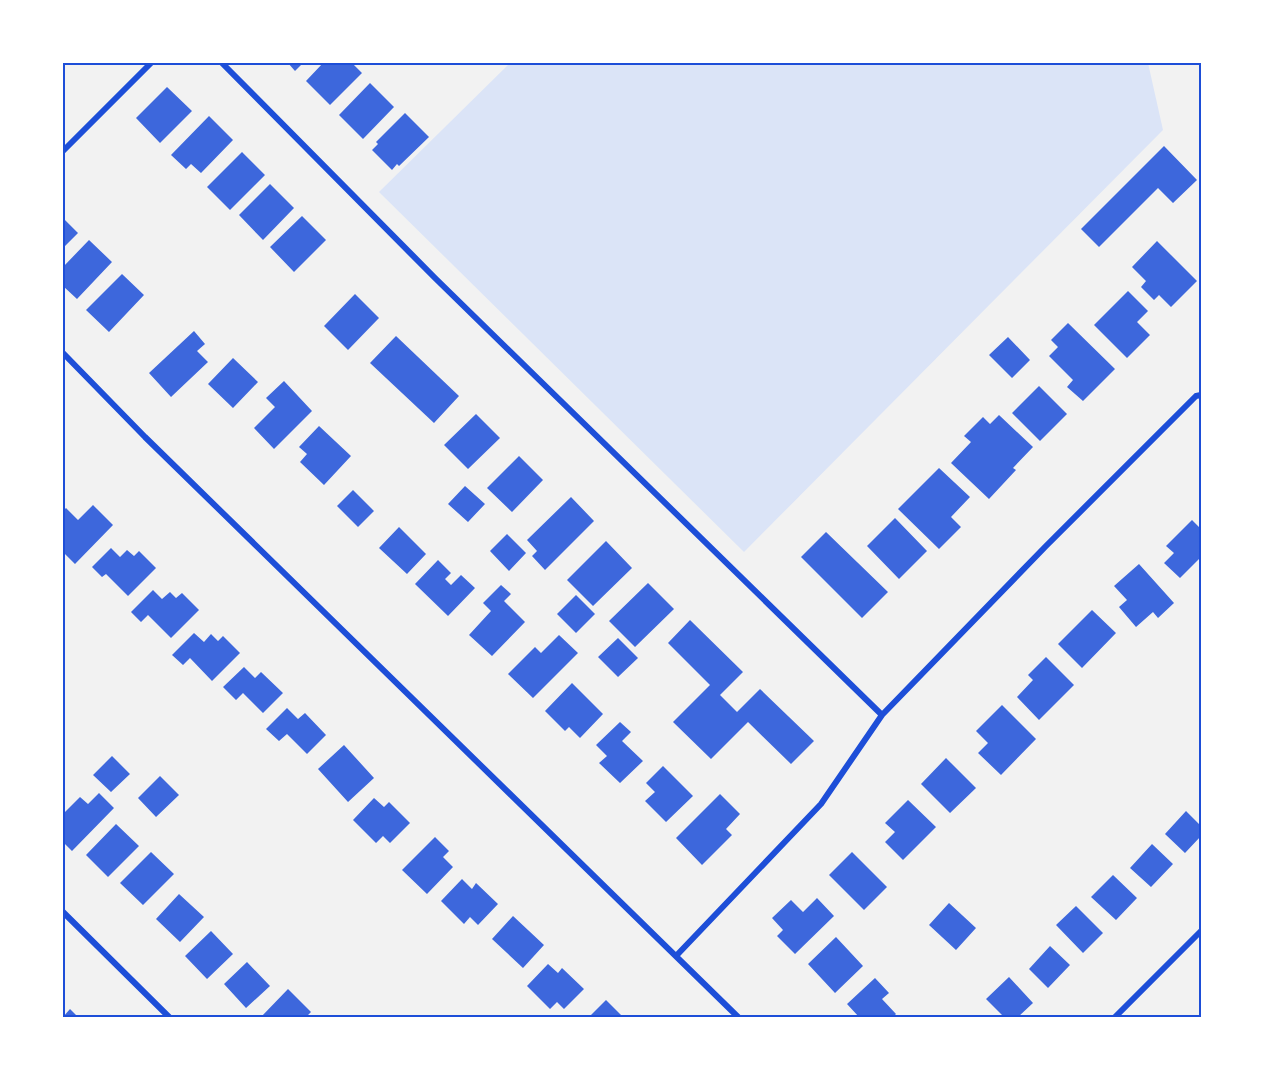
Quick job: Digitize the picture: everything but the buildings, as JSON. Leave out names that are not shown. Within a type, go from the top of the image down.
[{"type":"street","points":[[63,151],[151,63]]},
{"type":"street","points":[[222,63],[435,278],[882,715]]},
{"type":"street","points":[[63,353],[145,437],[738,1017]]},
{"type":"street","points":[[676,956],[821,804],[882,715],[1046,546],[1196,396],[1201,395]]},
{"type":"street","points":[[63,912],[169,1017]]},
{"type":"street","points":[[1115,1017],[1201,931]]},
{"type":"shaded area","points":[[510,63],[1148,63],[1163,130],[744,552],[379,192]]}]
